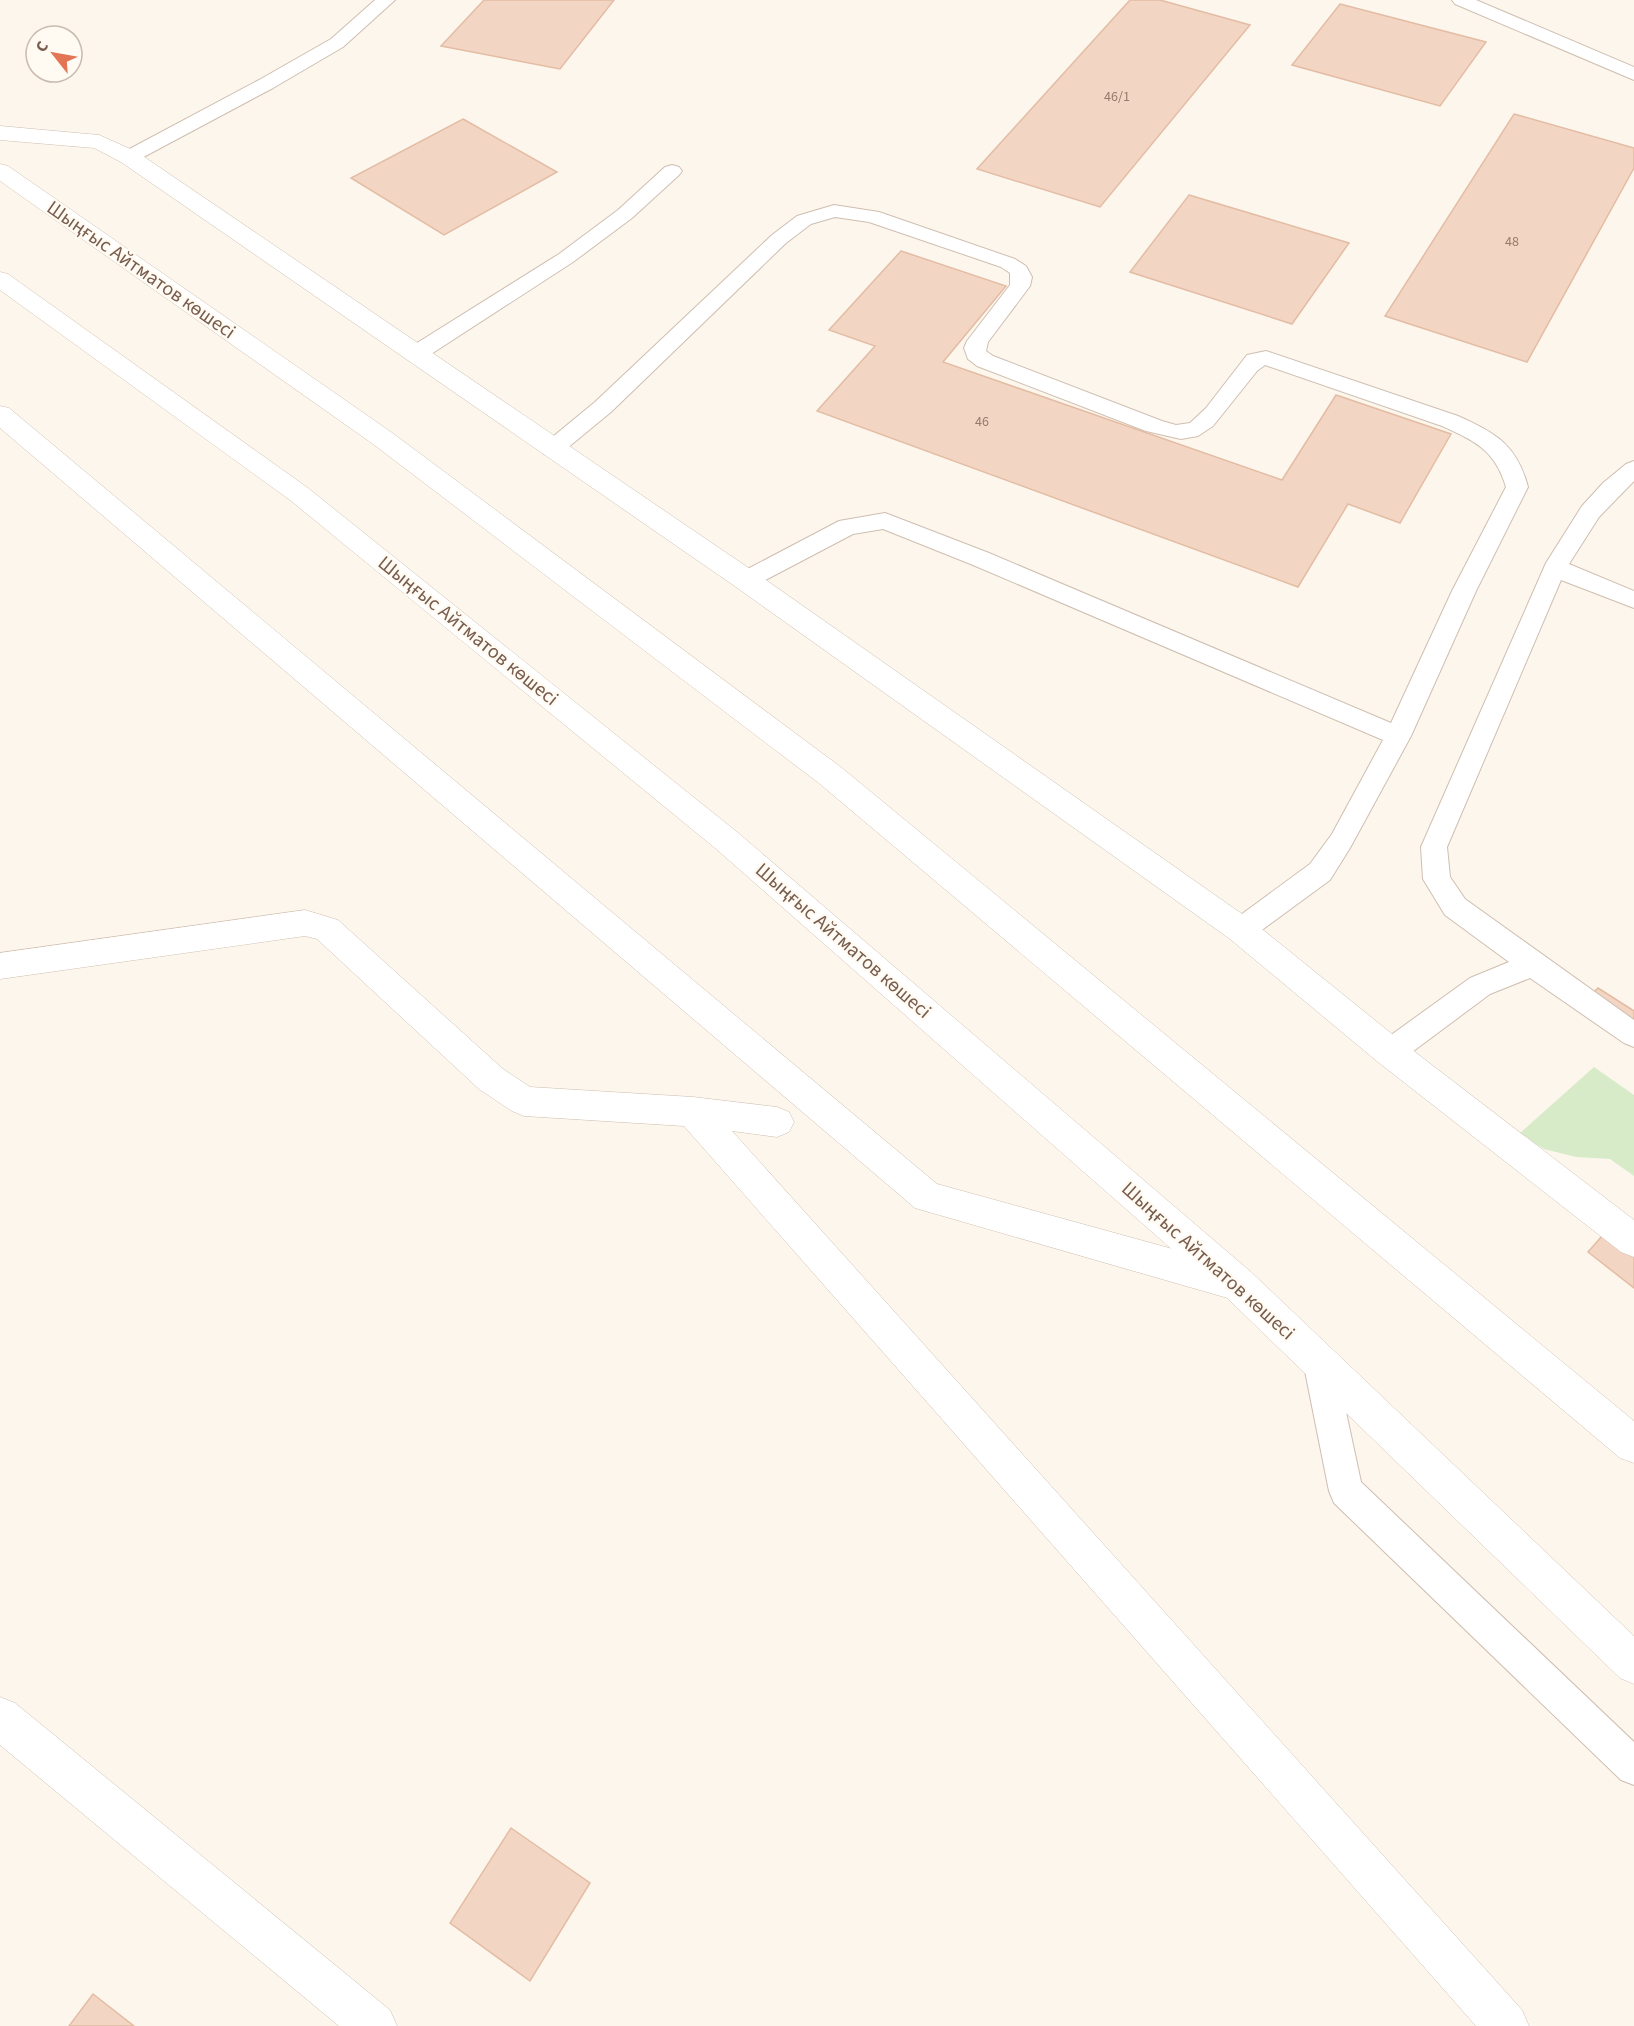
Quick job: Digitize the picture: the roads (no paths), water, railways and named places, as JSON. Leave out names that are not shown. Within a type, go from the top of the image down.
[{"type":"street","points":[[0,133],[99,142],[129,157],[746,580],[1241,930],[1390,1052],[1634,1241]]},
{"type":"street","name":"Шыңғыс Айтматов көшесі","points":[[0,171],[382,438],[831,776],[1634,1445]]},
{"type":"street","name":"Шыңғыс Айтматов көшесі","points":[[0,279],[299,494],[726,840],[1238,1284],[1634,1664]]},
{"type":"street","points":[[0,414],[927,1197],[1238,1284]]},
{"type":"street","points":[[0,966],[305,923],[327,929],[491,1079],[524,1101],[693,1112],[777,1122]]},
{"type":"street","points":[[693,1112],[1506,2026]]},
{"type":"street","points":[[0,1718],[374,2026]]},
{"type":"lane","points":[[129,157],[337,43],[386,0]]},
{"type":"lane","points":[[1461,0],[1634,74]]},
{"type":"lane","points":[[417,353],[566,258],[625,214],[672,171]]},
{"type":"lane","points":[[552,449],[603,406],[779,239],[804,220],[834,211],[872,216],[1008,263],[1019,270],[1022,277],[1020,286],[978,342],[975,348],[976,354],[986,361],[1154,426],[1174,432],[1192,431],[1204,424],[1249,366],[1256,360],[1266,358],[1450,421],[1472,431],[1502,452],[1512,468],[1516,487],[1464,591],[1398,736],[1341,842],[1320,872],[1241,930]]},
{"type":"lane","points":[[1634,469],[1600,498],[1555,568],[1434,848],[1437,879],[1455,907],[1533,965],[1634,1035]]},
{"type":"lane","points":[[746,580],[848,527],[885,521],[981,559],[1398,736]]},
{"type":"lane","points":[[1555,568],[1634,600]]},
{"type":"lane","points":[[1390,1052],[1480,986],[1533,965]]},
{"type":"lane","points":[[1319,1361],[1346,1491],[1634,1767]]}]
